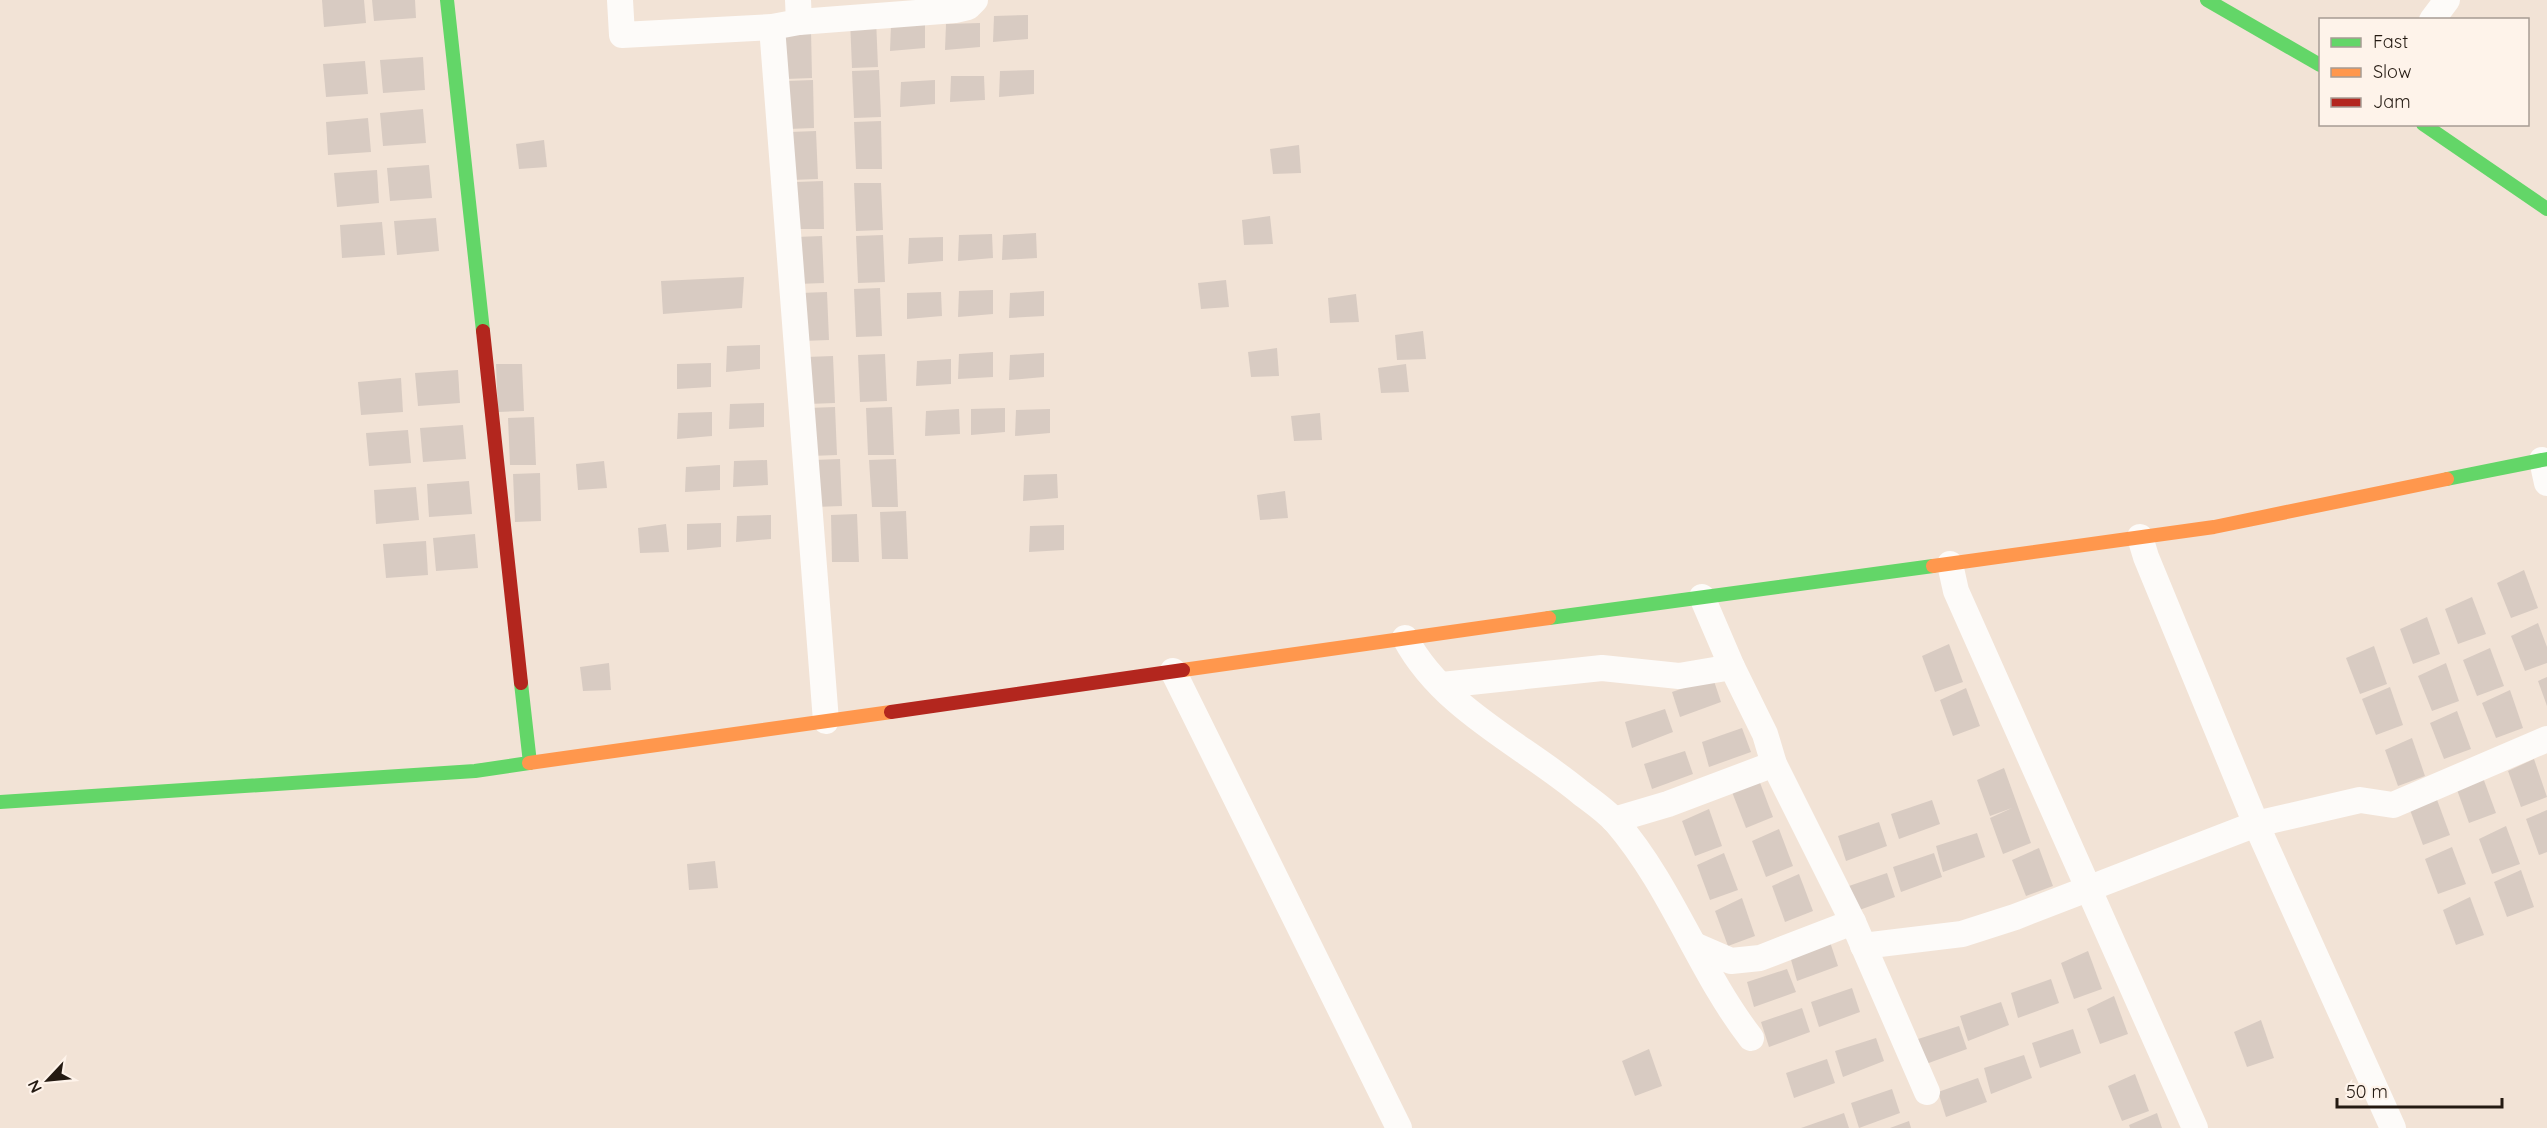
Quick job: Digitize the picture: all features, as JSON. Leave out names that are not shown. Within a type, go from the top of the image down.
[{"type":"street","points":[[447,0],[530,763]]},
{"type":"street","points":[[620,0],[622,35],[772,27],[798,11],[955,10],[968,7],[975,0]]},
{"type":"street","points":[[2207,0],[2319,64]]},
{"type":"street","points":[[2434,18],[2447,0]]},
{"type":"street","points":[[772,27],[826,721]]},
{"type":"street","points":[[2426,126],[2547,209]]},
{"type":"street","points":[[0,802],[475,771],[1405,638],[2214,527],[2545,468]]},
{"type":"street","points":[[2140,537],[2146,557],[2256,824],[2393,1128]]},
{"type":"street","points":[[1950,564],[1956,591],[2195,1128]]},
{"type":"street","points":[[1702,597],[1732,667],[1765,734],[1774,764],[1853,922],[1928,1092]]},
{"type":"street","points":[[1405,638],[1416,659],[1484,724],[1548,768],[1614,820],[1644,857],[1730,1008],[1751,1038]]},
{"type":"street","points":[[1442,685],[1602,668],[1679,676],[1732,667]]},
{"type":"street","points":[[1173,671],[1400,1128]]},
{"type":"street","points":[[1863,946],[1962,934],[2015,917],[2256,824],[2360,800],[2394,805],[2547,739]]},
{"type":"street","points":[[1614,820],[1668,804],[1774,764]]},
{"type":"street","points":[[1694,945],[1731,961],[1760,958],[1853,922]]},
{"type":"building","points":[[322,0],[364,0],[366,23],[324,27]]},
{"type":"building","points":[[372,0],[415,0],[416,18],[374,21]]},
{"type":"building","points":[[1028,15],[1028,39],[993,42],[994,16]]},
{"type":"building","points":[[876,19],[878,67],[852,68],[850,20]]},
{"type":"building","points":[[980,23],[980,47],[945,50],[946,24]]},
{"type":"building","points":[[925,24],[925,48],[890,51],[891,25]]},
{"type":"building","points":[[811,30],[812,78],[786,79],[784,31]]},
{"type":"building","points":[[423,57],[425,90],[383,93],[380,60]]},
{"type":"building","points":[[365,61],[368,94],[326,97],[323,64]]},
{"type":"building","points":[[879,70],[881,117],[854,118],[852,71]]},
{"type":"building","points":[[1034,70],[1034,94],[999,97],[1000,71]]},
{"type":"building","points":[[951,76],[984,76],[985,100],[950,102]]},
{"type":"building","points":[[813,80],[814,128],[788,129],[786,81]]},
{"type":"building","points":[[935,80],[935,104],[900,107],[901,82]]},
{"type":"building","points":[[423,109],[426,143],[383,146],[380,113]]},
{"type":"building","points":[[368,118],[371,152],[328,155],[326,122]]},
{"type":"building","points":[[881,121],[882,169],[856,169],[854,122]]},
{"type":"building","points":[[816,131],[818,179],[791,180],[790,132]]},
{"type":"building","points":[[544,140],[547,167],[519,169],[516,144]]},
{"type":"building","points":[[1299,145],[1301,173],[1273,174],[1270,149]]},
{"type":"building","points":[[429,165],[432,198],[390,201],[387,168]]},
{"type":"building","points":[[377,170],[379,203],[337,207],[334,173]]},
{"type":"building","points":[[823,181],[824,229],[798,229],[796,182]]},
{"type":"building","points":[[854,183],[881,183],[883,230],[856,231]]},
{"type":"building","points":[[1270,216],[1273,244],[1244,245],[1242,220]]},
{"type":"building","points":[[436,218],[439,251],[397,255],[394,221]]},
{"type":"building","points":[[382,222],[385,255],[342,258],[340,225]]},
{"type":"building","points":[[1036,233],[1037,258],[1002,260],[1003,235]]},
{"type":"building","points":[[992,234],[993,258],[958,261],[959,235]]},
{"type":"building","points":[[883,235],[885,282],[858,283],[856,236]]},
{"type":"building","points":[[822,236],[824,283],[797,284],[796,237]]},
{"type":"building","points":[[943,237],[943,261],[908,264],[909,238]]},
{"type":"building","points":[[744,277],[742,308],[663,314],[661,281]]},
{"type":"building","points":[[1226,280],[1229,307],[1201,309],[1198,283]]},
{"type":"building","points":[[880,288],[882,336],[856,337],[854,289]]},
{"type":"building","points":[[993,290],[993,314],[958,317],[959,291]]},
{"type":"building","points":[[1044,291],[1044,316],[1009,318],[1010,293]]},
{"type":"building","points":[[827,292],[829,340],[802,341],[800,293]]},
{"type":"building","points":[[941,292],[942,316],[907,319],[907,293]]},
{"type":"building","points":[[1356,294],[1359,322],[1330,323],[1328,298]]},
{"type":"building","points":[[1423,331],[1426,359],[1397,360],[1395,335]]},
{"type":"building","points":[[760,345],[760,369],[726,372],[727,346]]},
{"type":"building","points":[[1277,348],[1279,376],[1251,377],[1248,352]]},
{"type":"building","points":[[993,352],[993,377],[958,379],[959,354]]},
{"type":"building","points":[[1044,353],[1044,377],[1009,380],[1010,355]]},
{"type":"building","points":[[885,354],[887,401],[860,402],[858,355]]},
{"type":"building","points":[[833,356],[835,403],[808,404],[806,357]]},
{"type":"building","points":[[951,359],[951,384],[916,386],[917,361]]},
{"type":"building","points":[[711,363],[711,387],[677,389],[677,364]]},
{"type":"building","points":[[496,364],[522,364],[524,411],[498,412]]},
{"type":"building","points":[[1406,364],[1409,392],[1381,393],[1378,368]]},
{"type":"building","points":[[458,370],[460,403],[418,406],[415,373]]},
{"type":"building","points":[[401,378],[403,412],[361,415],[358,382]]},
{"type":"building","points":[[764,403],[764,427],[729,429],[730,404]]},
{"type":"building","points":[[835,407],[837,455],[810,456],[808,408]]},
{"type":"building","points":[[892,407],[894,455],[868,455],[866,408]]},
{"type":"building","points":[[1005,408],[1005,432],[971,435],[971,409]]},
{"type":"building","points":[[959,409],[960,434],[925,436],[926,411]]},
{"type":"building","points":[[1050,409],[1050,433],[1015,436],[1016,410]]},
{"type":"building","points":[[712,412],[712,436],[677,439],[678,413]]},
{"type":"building","points":[[1320,413],[1322,440],[1294,441],[1291,416]]},
{"type":"building","points":[[534,417],[536,465],[510,465],[508,418]]},
{"type":"building","points":[[463,425],[466,459],[423,462],[420,428]]},
{"type":"building","points":[[408,430],[411,463],[369,466],[366,433]]},
{"type":"building","points":[[840,459],[842,506],[815,507],[813,460]]},
{"type":"building","points":[[896,459],[898,507],[872,507],[869,460]]},
{"type":"building","points":[[767,460],[768,485],[733,487],[734,461]]},
{"type":"building","points":[[604,461],[607,488],[578,490],[576,464]]},
{"type":"building","points":[[720,465],[720,490],[685,492],[686,467]]},
{"type":"building","points":[[540,473],[541,521],[515,522],[513,474]]},
{"type":"building","points":[[1057,474],[1058,498],[1023,501],[1024,475]]},
{"type":"building","points":[[469,481],[472,514],[429,517],[427,484]]},
{"type":"building","points":[[416,487],[419,520],[376,524],[374,490]]},
{"type":"building","points":[[1285,491],[1288,518],[1260,520],[1257,495]]},
{"type":"building","points":[[906,511],[908,559],[882,559],[880,512]]},
{"type":"building","points":[[857,514],[859,562],[832,562],[831,515]]},
{"type":"building","points":[[771,515],[771,539],[736,542],[737,516]]},
{"type":"building","points":[[721,523],[721,547],[687,550],[687,524]]},
{"type":"building","points":[[666,524],[669,552],[640,553],[638,528]]},
{"type":"building","points":[[1064,525],[1064,550],[1029,552],[1030,526]]},
{"type":"building","points":[[475,534],[478,568],[436,571],[433,538]]},
{"type":"building","points":[[426,541],[428,575],[386,578],[383,544]]},
{"type":"building","points":[[2524,570],[2538,608],[2511,618],[2497,583]]},
{"type":"building","points":[[2472,597],[2486,634],[2458,644],[2445,609]]},
{"type":"building","points":[[2427,617],[2440,654],[2413,664],[2400,629]]},
{"type":"building","points":[[2538,623],[2547,647],[2547,663],[2525,671],[2511,636]]},
{"type":"building","points":[[1949,644],[1963,682],[1935,692],[1922,656]]},
{"type":"building","points":[[2374,646],[2387,684],[2360,694],[2346,658]]},
{"type":"building","points":[[2490,648],[2504,686],[2477,696],[2463,660]]},
{"type":"building","points":[[609,663],[611,690],[583,691],[580,667]]},
{"type":"building","points":[[2446,663],[2459,701],[2432,711],[2418,676]]},
{"type":"building","points":[[2547,677],[2547,706],[2538,681]]},
{"type":"building","points":[[1713,678],[1721,702],[1680,717],[1672,692]]},
{"type":"building","points":[[2390,687],[2403,725],[2376,735],[2362,699]]},
{"type":"building","points":[[1966,688],[1980,726],[1953,736],[1940,700]]},
{"type":"building","points":[[2510,690],[2523,728],[2496,738],[2482,703]]},
{"type":"building","points":[[1665,709],[1673,732],[1632,748],[1625,722]]},
{"type":"building","points":[[2457,711],[2471,749],[2444,759],[2430,723]]},
{"type":"building","points":[[1742,728],[1751,752],[1709,767],[1702,742]]},
{"type":"building","points":[[2412,738],[2425,776],[2398,786],[2385,750]]},
{"type":"building","points":[[1685,751],[1693,774],[1652,789],[1644,764]]},
{"type":"building","points":[[2534,759],[2547,797],[2521,807],[2508,771]]},
{"type":"building","points":[[2004,768],[2031,843],[2003,854],[1990,818],[2012,808],[1990,816],[1977,780]]},
{"type":"building","points":[[2482,775],[2496,813],[2469,823],[2456,787]]},
{"type":"building","points":[[1759,780],[1773,817],[1746,828],[1732,792]]},
{"type":"building","points":[[2436,797],[2450,835],[2423,845],[2410,810]]},
{"type":"building","points":[[1932,800],[1940,824],[1899,839],[1891,814]]},
{"type":"building","points":[[1709,809],[1722,846],[1695,856],[1682,821]]},
{"type":"building","points":[[2547,810],[2547,852],[2539,855],[2526,819]]},
{"type":"building","points":[[1879,822],[1887,846],[1846,861],[1838,836]]},
{"type":"building","points":[[2506,826],[2520,864],[2492,874],[2479,839]]},
{"type":"building","points":[[1779,829],[1793,866],[1766,877],[1752,841]]},
{"type":"building","points":[[1977,833],[1985,857],[1943,872],[1936,846]]},
{"type":"building","points":[[2452,847],[2466,884],[2438,894],[2425,859]]},
{"type":"building","points":[[2039,848],[2053,886],[2026,896],[2012,860]]},
{"type":"building","points":[[1724,853],[1738,890],[1710,900],[1697,865]]},
{"type":"building","points":[[1934,853],[1942,877],[1901,892],[1893,867]]},
{"type":"building","points":[[715,861],[718,888],[689,890],[687,864]]},
{"type":"building","points":[[2521,870],[2534,907],[2507,917],[2494,882]]},
{"type":"building","points":[[1887,873],[1895,897],[1854,912],[1846,887]]},
{"type":"building","points":[[1799,874],[1813,911],[1785,922],[1772,886]]},
{"type":"building","points":[[2470,897],[2484,935],[2456,945],[2443,910]]},
{"type":"building","points":[[1742,898],[1755,936],[1728,946],[1715,911]]},
{"type":"building","points":[[1830,942],[1838,966],[1797,981],[1790,956]]},
{"type":"building","points":[[2088,951],[2102,989],[2074,999],[2061,963]]},
{"type":"building","points":[[1787,969],[1796,992],[1754,1007],[1747,982]]},
{"type":"building","points":[[2051,979],[2059,1003],[2018,1018],[2011,993]]},
{"type":"building","points":[[1852,988],[1860,1012],[1819,1027],[1811,1002]]},
{"type":"building","points":[[2114,996],[2128,1034],[2100,1044],[2087,1009]]},
{"type":"building","points":[[2001,1002],[2009,1025],[1968,1041],[1960,1016]]},
{"type":"building","points":[[1802,1008],[1810,1032],[1769,1047],[1761,1022]]},
{"type":"building","points":[[2261,1020],[2274,1058],[2247,1067],[2234,1032]]},
{"type":"building","points":[[1959,1026],[1967,1049],[1926,1064],[1918,1039]]},
{"type":"building","points":[[2073,1029],[2081,1053],[2040,1068],[2032,1043]]},
{"type":"building","points":[[1876,1038],[1884,1061],[1843,1077],[1835,1051]]},
{"type":"building","points":[[1649,1049],[1662,1086],[1635,1096],[1622,1061]]},
{"type":"building","points":[[2024,1055],[2032,1078],[1991,1094],[1984,1068]]},
{"type":"building","points":[[1827,1059],[1835,1083],[1794,1098],[1786,1073]]},
{"type":"building","points":[[2135,1074],[2149,1111],[2122,1121],[2108,1086]]},
{"type":"building","points":[[1978,1078],[1987,1102],[1946,1117],[1938,1092]]},
{"type":"building","points":[[1892,1089],[1900,1113],[1859,1128],[1851,1103]]},
{"type":"building","points":[[1844,1113],[1849,1128],[1801,1128]]},
{"type":"building","points":[[2157,1113],[2162,1128],[2130,1128],[2129,1125]]},
{"type":"building","points":[[1909,1121],[1911,1128],[1890,1128]]},
{"type":"traffic: fast","points":[[447,0],[483,331]]},
{"type":"traffic: fast","points":[[2207,0],[2319,64]]},
{"type":"traffic: fast","points":[[2426,126],[2547,209]]},
{"type":"traffic: fast","points":[[2447,479],[2547,459]]},
{"type":"traffic: fast","points":[[1549,618],[1933,566]]},
{"type":"traffic: fast","points":[[521,683],[530,763]]},
{"type":"traffic: fast","points":[[0,802],[475,771],[529,763]]},
{"type":"traffic: slow","points":[[1933,566],[2214,527],[2447,479]]},
{"type":"traffic: slow","points":[[1183,670],[1549,618]]},
{"type":"traffic: slow","points":[[529,763],[891,712]]},
{"type":"traffic: jam","points":[[483,331],[521,683]]},
{"type":"traffic: jam","points":[[891,712],[1183,670]]}]
